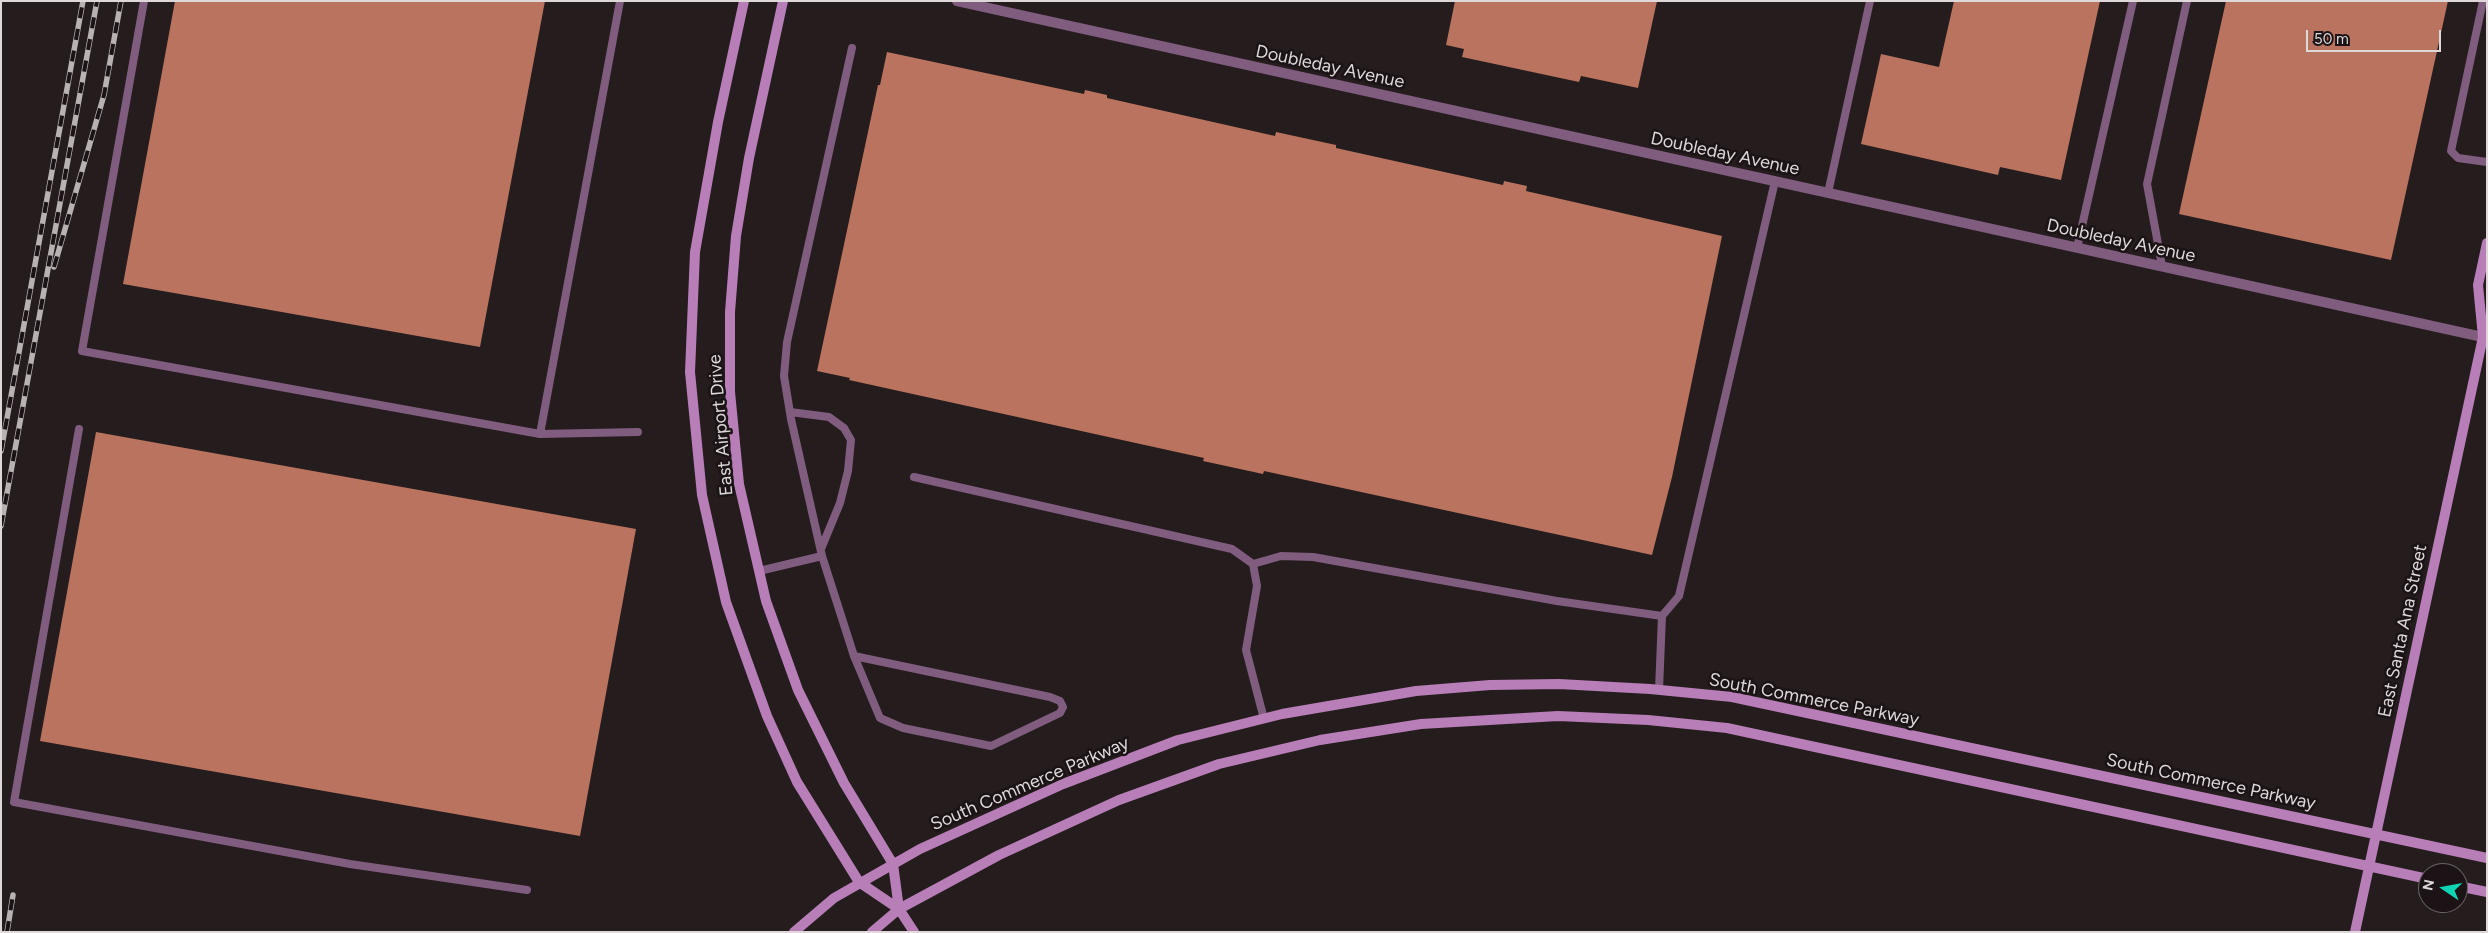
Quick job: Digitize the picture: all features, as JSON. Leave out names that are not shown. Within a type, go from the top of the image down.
[{"type":"main road","name":"East Airport Drive","points":[[744,1],[718,122],[695,252],[690,372],[702,495],[726,602],[767,716],[797,782],[859,882],[899,909]]},
{"type":"main road","name":"East Airport Drive","points":[[783,1],[739,216],[730,312],[730,392],[739,484],[766,601],[798,690],[844,783],[893,864],[899,909]]},
{"type":"main road","name":"East Santa Ana Street","points":[[2355,932],[2486,336],[2478,285],[2487,244]]},
{"type":"main road","name":"South Commerce Parkway","points":[[859,882],[893,864],[1063,784],[1178,740],[1264,719],[1416,691],[1490,685],[1559,684],[1659,690],[1732,697],[2487,858]]},
{"type":"main road","points":[[872,932],[899,909],[999,855],[1119,800],[1219,764],[1320,740],[1421,724],[1558,716],[1648,720],[1727,728],[2418,877]]},
{"type":"main road","points":[[794,932],[834,898],[859,882]]},
{"type":"main road","points":[[2468,888],[2487,892]]},
{"type":"main road","points":[[899,909],[914,932]]},
{"type":"street","name":"Doubleday Avenue","points":[[957,1],[2077,248],[2486,336]]},
{"type":"lane","points":[[144,1],[82,351],[540,434],[638,432]]},
{"type":"lane","points":[[540,434],[620,1]]},
{"type":"lane","points":[[1828,193],[1870,1]]},
{"type":"lane","points":[[2077,248],[2133,1]]},
{"type":"lane","points":[[2162,266],[2147,184],[2187,1]]},
{"type":"lane","points":[[2483,1],[2451,151],[2458,158],[2487,162]]},
{"type":"lane","points":[[852,48],[787,342],[784,376],[821,553],[854,656],[880,718],[904,728],[991,746],[1060,713],[1063,706],[1060,701],[1050,697],[854,656]]},
{"type":"lane","points":[[1659,690],[1662,616],[1679,596],[1775,181]]},
{"type":"lane","points":[[790,412],[829,417],[844,428],[851,440],[848,471],[840,503],[821,553]]},
{"type":"lane","points":[[79,429],[14,802],[350,864],[527,890]]},
{"type":"lane","points":[[914,476],[1232,549],[1253,564],[1257,586],[1246,650],[1264,719]]},
{"type":"lane","points":[[759,571],[821,553]]},
{"type":"lane","points":[[1253,564],[1281,556],[1313,557],[1557,601],[1662,616]]},
{"type":"building","points":[[175,1],[545,1],[480,347],[123,284]]},
{"type":"building","points":[[1455,1],[1657,1],[1638,88],[1581,76],[1579,82],[1462,57],[1464,49],[1446,45]]},
{"type":"building","points":[[1954,1],[2100,1],[2061,180],[2000,167],[1998,175],[1861,144],[1881,54],[1939,67]]},
{"type":"building","points":[[2226,1],[2448,1],[2391,260],[2179,214]]},
{"type":"building","points":[[887,52],[1084,94],[1085,90],[1107,95],[1107,98],[1275,136],[1276,132],[1336,145],[1336,148],[1503,185],[1504,181],[1527,186],[1526,191],[1722,236],[1672,477],[1652,555],[1264,471],[1263,474],[1203,461],[1204,458],[849,380],[850,378],[817,371],[878,85],[880,85]]},
{"type":"building","points":[[96,432],[636,529],[580,836],[40,741]]},
{"type":"railway","points":[[1,451],[83,1]]},
{"type":"railway","points":[[1,526],[97,1]]},
{"type":"railway","points":[[54,267],[104,95],[121,1]]},
{"type":"railway","points":[[7,932],[13,895]]}]
